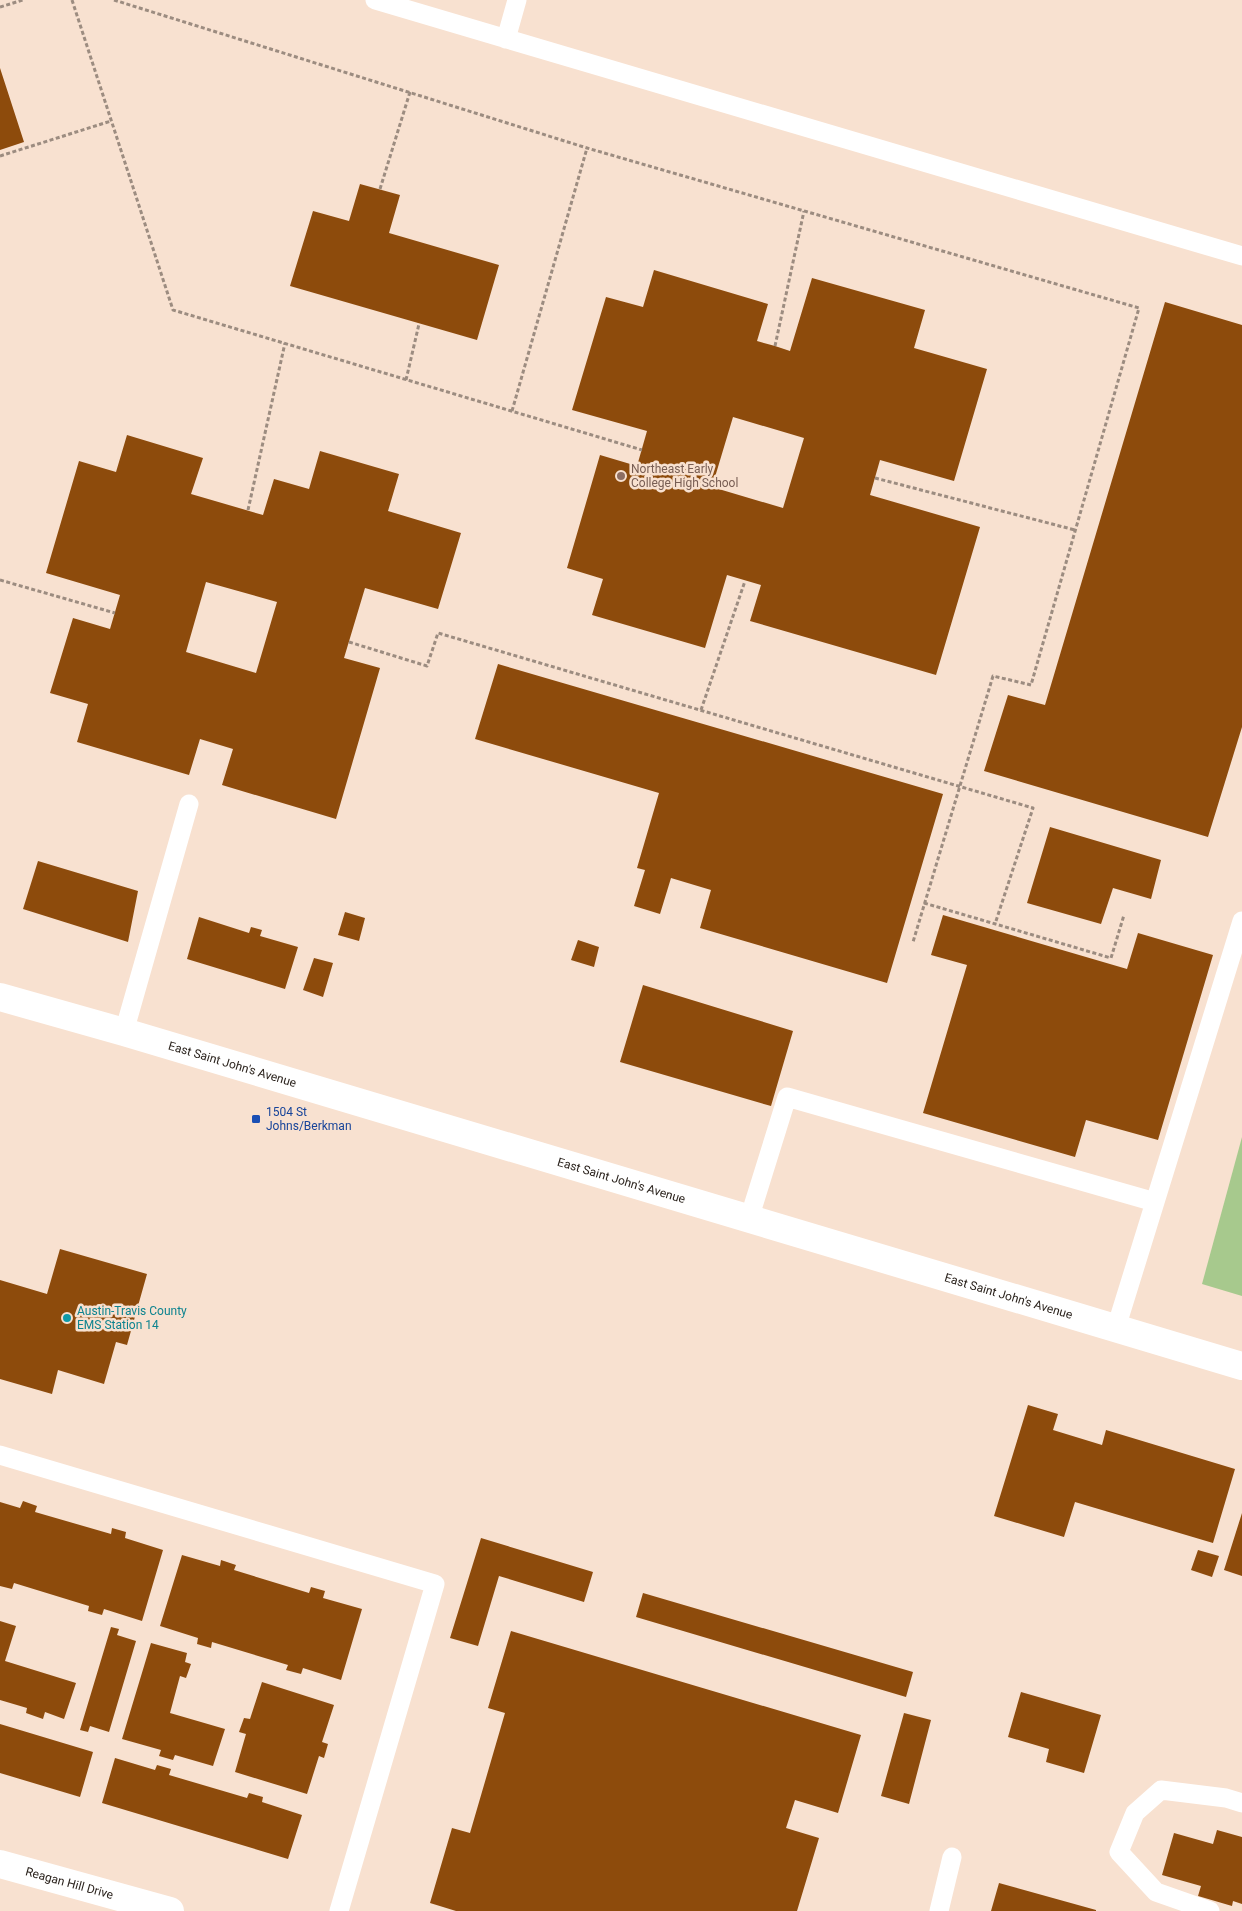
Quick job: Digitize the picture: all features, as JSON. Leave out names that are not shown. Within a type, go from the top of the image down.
[{"type":"street","name":"East Saint John's Avenue","points":[[0,997],[124,1032],[1242,1366]]},
{"type":"street","name":"Reagan Hill Drive","points":[[0,1864],[170,1911]]},
{"type":"lane","points":[[375,0],[1242,256]]},
{"type":"lane","points":[[506,39],[517,0]]},
{"type":"lane","points":[[124,1032],[189,804]]},
{"type":"lane","points":[[1116,1328],[1242,921]]},
{"type":"lane","points":[[749,1219],[787,1097],[1155,1202]]},
{"type":"lane","points":[[0,1455],[435,1584],[339,1911]]},
{"type":"lane","points":[[1210,1911],[1156,1892],[1119,1852],[1135,1813],[1161,1790],[1226,1798],[1242,1803]]},
{"type":"lane","points":[[939,1911],[952,1857]]},
{"type":"path","points":[[0,8],[23,0]]},
{"type":"path","points":[[72,0],[173,310],[642,450]]},
{"type":"path","points":[[114,0],[587,148],[1139,308],[1031,685],[993,676],[913,942]]},
{"type":"path","points":[[380,189],[410,92]]},
{"type":"path","points":[[0,156],[111,121]]},
{"type":"path","points":[[512,411],[587,148]]},
{"type":"path","points":[[775,346],[804,211]]},
{"type":"path","points":[[406,380],[419,324]]},
{"type":"path","points":[[248,510],[285,343]]},
{"type":"path","points":[[875,478],[1075,530]]},
{"type":"path","points":[[0,580],[115,613]]},
{"type":"path","points":[[701,710],[745,581]]},
{"type":"path","points":[[349,642],[428,666],[438,632],[1033,808],[995,924]]},
{"type":"path","points":[[924,903],[1111,958],[1124,916]]},
{"type":"green space","points":[[1242,1137],[1242,1296],[1202,1284]]},
{"type":"building","points":[[0,68],[24,142],[0,150]]},
{"type":"building","points":[[360,184],[400,195],[389,233],[499,265],[477,340],[290,286],[313,211],[349,221]]},
{"type":"building","points":[[654,270],[768,304],[757,341],[790,351],[812,278],[925,310],[914,348],[987,369],[954,481],[880,460],[870,495],[980,527],[936,675],[750,621],[761,585],[727,575],[705,648],[592,615],[603,579],[567,568],[600,455],[637,466],[647,431],[572,410],[606,297],[643,307]],"holes":[[[733,417],[804,438],[783,508],[712,487]]]},
{"type":"building","points":[[1165,302],[1242,325],[1242,727],[1208,837],[984,771],[1008,695],[1045,705]]},
{"type":"building","points":[[127,435],[203,458],[191,494],[263,515],[274,479],[309,489],[320,451],[399,474],[388,511],[461,533],[438,609],[365,588],[344,658],[380,668],[336,819],[222,785],[233,749],[200,739],[189,775],[77,742],[88,704],[50,693],[73,618],[110,629],[120,595],[46,573],[79,461],[116,472]],"holes":[[[206,582],[277,602],[256,673],[186,652]]]},
{"type":"building","points":[[498,664],[943,794],[887,983],[700,928],[711,890],[671,878],[660,914],[634,906],[645,870],[637,868],[659,793],[475,739]]},
{"type":"building","points":[[1050,827],[1161,860],[1151,899],[1113,888],[1101,924],[1027,903]]},
{"type":"building","points":[[38,861],[138,891],[128,942],[23,909]]},
{"type":"building","points":[[345,912],[365,918],[359,941],[338,935]]},
{"type":"building","points":[[943,915],[1127,969],[1138,933],[1213,955],[1158,1140],[1086,1120],[1075,1157],[923,1113],[967,965],[931,955]]},
{"type":"building","points":[[199,917],[249,933],[251,927],[262,930],[260,936],[298,947],[285,989],[187,959]]},
{"type":"building","points":[[578,940],[599,947],[594,967],[571,960]]},
{"type":"building","points":[[314,958],[333,963],[323,997],[303,990]]},
{"type":"building","points":[[643,985],[793,1031],[771,1106],[620,1062]]},
{"type":"building","name":"Austin-Travis County EMS Station 14","points":[[60,1249],[147,1274],[127,1345],[116,1342],[104,1384],[58,1370],[52,1394],[0,1379],[0,1280],[47,1294]]},
{"type":"building","points":[[1028,1405],[1058,1414],[1053,1430],[1102,1445],[1106,1430],[1235,1469],[1213,1543],[1075,1502],[1064,1537],[994,1516]]},
{"type":"building","points":[[23,1501],[37,1506],[35,1512],[111,1534],[112,1528],[126,1532],[125,1538],[163,1550],[142,1621],[104,1609],[102,1615],[88,1611],[89,1606],[14,1583],[12,1589],[0,1586],[0,1502],[20,1508]]},
{"type":"building","points":[[1242,1513],[1242,1576],[1224,1570]]},
{"type":"building","points":[[481,1538],[593,1572],[584,1602],[499,1576],[478,1646],[450,1638]]},
{"type":"building","points":[[1198,1550],[1219,1556],[1212,1577],[1191,1570]]},
{"type":"building","points":[[182,1555],[220,1566],[221,1560],[236,1565],[234,1570],[309,1593],[311,1587],[325,1591],[323,1598],[362,1609],[341,1680],[303,1668],[301,1674],[286,1670],[288,1665],[212,1642],[211,1648],[197,1644],[198,1638],[160,1626]]},
{"type":"building","points":[[643,1593],[913,1672],[906,1697],[636,1617]]},
{"type":"building","points":[[0,1621],[16,1626],[5,1661],[76,1683],[64,1719],[45,1712],[43,1719],[26,1713],[27,1708],[0,1700]]},
{"type":"building","points":[[111,1627],[119,1629],[117,1635],[136,1641],[109,1732],[90,1726],[88,1732],[80,1730]]},
{"type":"building","points":[[511,1631],[861,1735],[838,1813],[795,1800],[786,1828],[819,1838],[797,1911],[456,1911],[430,1903],[452,1828],[470,1833],[505,1713],[488,1708]]},
{"type":"building","points":[[151,1643],[187,1653],[185,1662],[191,1664],[186,1678],[180,1676],[170,1713],[225,1729],[213,1766],[175,1755],[173,1760],[159,1756],[161,1750],[122,1739]]},
{"type":"building","points":[[262,1682],[334,1705],[322,1742],[328,1744],[324,1758],[319,1756],[307,1794],[235,1772],[246,1734],[239,1732],[244,1718],[250,1719]]},
{"type":"building","points":[[1021,1692],[1101,1715],[1084,1773],[1046,1762],[1049,1749],[1008,1737]]},
{"type":"building","points":[[904,1713],[931,1720],[909,1804],[881,1796]]},
{"type":"building","points":[[0,1724],[93,1752],[80,1797],[0,1773]]},
{"type":"building","points":[[115,1758],[155,1770],[157,1765],[171,1769],[169,1775],[247,1798],[249,1793],[263,1797],[262,1802],[302,1815],[288,1859],[102,1803]]},
{"type":"building","points":[[1217,1830],[1242,1837],[1242,1904],[1233,1901],[1232,1906],[1198,1896],[1201,1886],[1162,1875],[1174,1833],[1213,1844]]},
{"type":"building","points":[[999,1883],[1096,1910],[1096,1911],[991,1911]]},
{"type":"place","name":"Northeast Early College High School","points":[[621,476]]},
{"type":"place","name":"1504 St Johns/Berkman","points":[[256,1119]]},
{"type":"place","name":"Austin-Travis County EMS Station 14","points":[[67,1318]]}]
